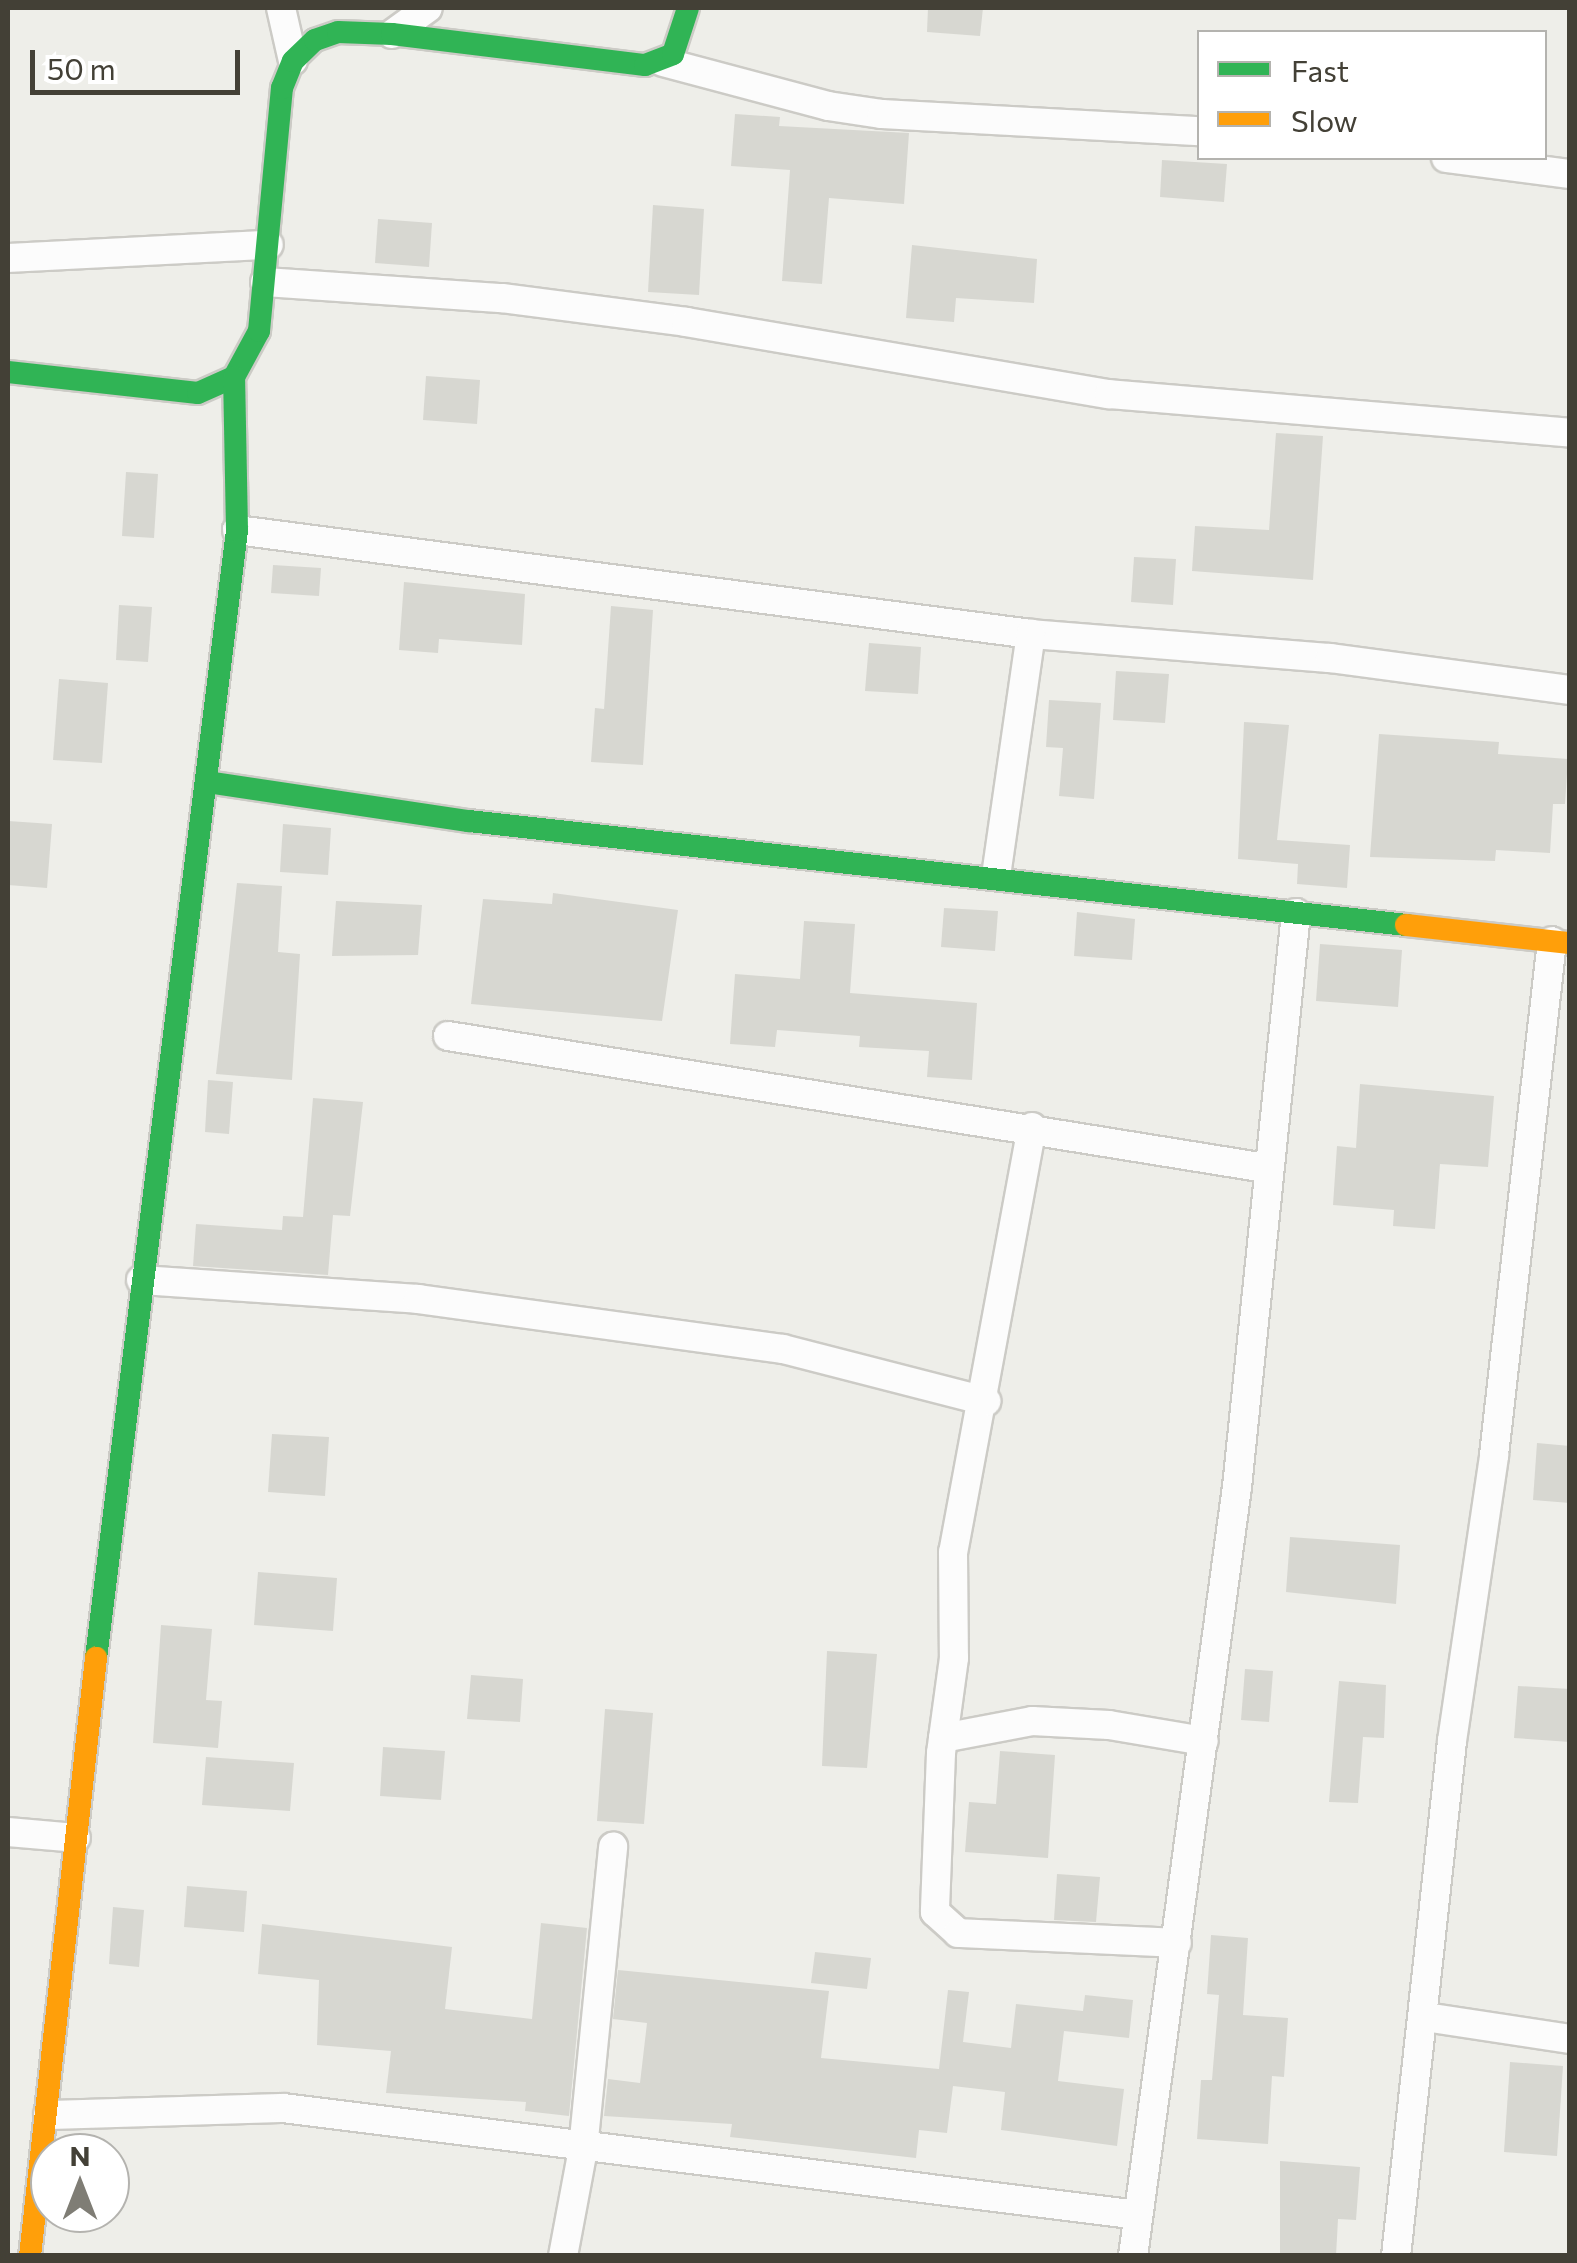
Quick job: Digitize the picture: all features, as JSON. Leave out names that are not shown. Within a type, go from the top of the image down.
[{"type":"street","points":[[30,2256],[141,1280],[208,782],[237,530],[234,377],[259,331],[276,134],[293,61],[281,8]]},
{"type":"street","points":[[392,34],[428,8]]},
{"type":"street","points":[[663,62],[673,54],[688,8]]},
{"type":"street","points":[[293,61],[314,40],[338,32],[392,34],[616,64],[663,62],[828,106],[882,114],[1197,132]]},
{"type":"street","points":[[1462,160],[1570,174]]},
{"type":"street","points":[[8,258],[269,244]]},
{"type":"street","points":[[265,282],[502,298],[686,322],[1108,394],[1570,433]]},
{"type":"street","points":[[8,372],[198,393],[234,377]]},
{"type":"street","points":[[237,530],[1031,634],[1330,658],[1570,690]]},
{"type":"street","points":[[996,876],[1031,634]]},
{"type":"street","points":[[208,782],[469,821],[996,876],[1561,942],[1494,1455],[1452,1740],[1425,2017],[1396,2256]]},
{"type":"street","points":[[1133,2256],[1237,1487],[1266,1168],[1296,913]]},
{"type":"street","points":[[448,1036],[730,1086],[1032,1127],[1266,1168]]},
{"type":"street","points":[[1032,1127],[986,1400],[953,1552],[954,1658],[943,1738],[932,1896],[944,1924],[972,1934],[1177,1943]]},
{"type":"street","points":[[141,1280],[418,1299],[783,1349],[986,1400]]},
{"type":"street","points":[[943,1738],[1032,1721],[1109,1725],[1204,1742]]},
{"type":"street","points":[[8,1832],[76,1838]]},
{"type":"street","points":[[564,2256],[582,2149],[613,1846]]},
{"type":"street","points":[[1425,2017],[1570,2040]]},
{"type":"street","points":[[48,2115],[283,2108],[582,2149],[1138,2215]]},
{"type":"building","points":[[928,8],[983,8],[980,36],[927,32]]},
{"type":"building","points":[[735,114],[780,117],[779,126],[909,133],[904,204],[829,198],[822,284],[782,281],[790,170],[731,166]]},
{"type":"building","points":[[1162,160],[1227,164],[1224,202],[1160,197]]},
{"type":"building","points":[[653,205],[704,209],[699,295],[648,292]]},
{"type":"building","points":[[378,219],[432,223],[429,267],[375,263]]},
{"type":"building","points":[[912,245],[1037,259],[1034,303],[956,298],[954,322],[906,318]]},
{"type":"building","points":[[426,376],[480,380],[477,424],[423,420]]},
{"type":"building","points":[[1276,433],[1323,436],[1313,580],[1192,571],[1195,526],[1269,530]]},
{"type":"building","points":[[126,472],[158,474],[154,538],[122,536]]},
{"type":"building","points":[[1134,557],[1176,559],[1173,605],[1131,602]]},
{"type":"building","points":[[273,565],[321,568],[319,596],[271,593]]},
{"type":"building","points":[[404,582],[525,594],[522,645],[439,639],[438,653],[399,650]]},
{"type":"building","points":[[119,605],[152,607],[148,662],[116,660]]},
{"type":"building","points":[[611,606],[653,610],[643,765],[591,762],[595,708],[604,709]]},
{"type":"building","points":[[869,643],[921,647],[918,694],[865,691]]},
{"type":"building","points":[[1116,671],[1169,674],[1165,723],[1113,720]]},
{"type":"building","points":[[59,679],[108,683],[102,763],[53,760]]},
{"type":"building","points":[[1049,700],[1101,703],[1094,799],[1059,796],[1063,748],[1046,747]]},
{"type":"building","points":[[1244,722],[1289,725],[1277,840],[1350,845],[1347,888],[1297,884],[1298,864],[1238,859]]},
{"type":"building","points":[[1379,734],[1499,742],[1498,754],[1568,759],[1565,804],[1553,804],[1550,853],[1496,850],[1495,861],[1370,857]]},
{"type":"building","points":[[8,821],[52,824],[47,888],[8,885]]},
{"type":"building","points":[[283,824],[331,828],[328,875],[280,872]]},
{"type":"building","points":[[237,883],[282,886],[278,952],[300,954],[292,1080],[216,1074]]},
{"type":"building","points":[[553,893],[678,910],[662,1021],[471,1004],[483,899],[552,904]]},
{"type":"building","points":[[336,901],[422,905],[418,955],[332,956]]},
{"type":"building","points":[[944,908],[998,911],[995,951],[941,947]]},
{"type":"building","points":[[1077,912],[1135,919],[1132,960],[1074,956]]},
{"type":"building","points":[[804,921],[855,924],[850,993],[977,1003],[972,1080],[927,1077],[929,1051],[859,1047],[860,1036],[777,1030],[775,1047],[730,1044],[735,974],[800,979]]},
{"type":"building","points":[[1320,944],[1402,950],[1398,1007],[1316,1001]]},
{"type":"building","points":[[208,1080],[233,1082],[229,1134],[205,1132]]},
{"type":"building","points":[[1360,1084],[1494,1096],[1488,1167],[1440,1164],[1435,1229],[1393,1226],[1394,1210],[1333,1205],[1337,1146],[1356,1148]]},
{"type":"building","points":[[313,1098],[363,1102],[350,1216],[333,1215],[328,1275],[193,1266],[196,1224],[282,1230],[283,1216],[303,1217]]},
{"type":"building","points":[[272,1434],[329,1437],[325,1496],[268,1492]]},
{"type":"building","points":[[1537,1443],[1570,1446],[1570,1503],[1533,1500]]},
{"type":"building","points":[[1290,1537],[1400,1545],[1396,1604],[1286,1592]]},
{"type":"building","points":[[258,1572],[337,1578],[333,1631],[254,1625]]},
{"type":"building","points":[[161,1625],[212,1629],[206,1700],[222,1701],[218,1748],[153,1743]]},
{"type":"building","points":[[827,1651],[877,1654],[867,1768],[822,1766]]},
{"type":"building","points":[[1245,1669],[1273,1671],[1269,1722],[1241,1720]]},
{"type":"building","points":[[471,1675],[523,1679],[520,1722],[467,1719]]},
{"type":"building","points":[[1339,1681],[1386,1685],[1384,1738],[1363,1737],[1358,1803],[1329,1802]]},
{"type":"building","points":[[1518,1686],[1570,1689],[1570,1742],[1514,1738]]},
{"type":"building","points":[[605,1709],[653,1713],[644,1824],[597,1821]]},
{"type":"building","points":[[383,1747],[445,1751],[441,1800],[380,1796]]},
{"type":"building","points":[[1000,1751],[1055,1755],[1048,1858],[965,1852],[969,1802],[996,1804]]},
{"type":"building","points":[[206,1757],[294,1763],[290,1811],[202,1805]]},
{"type":"building","points":[[1057,1874],[1100,1877],[1096,1922],[1054,1920]]},
{"type":"building","points":[[187,1886],[247,1891],[244,1932],[184,1927]]},
{"type":"building","points":[[113,1907],[144,1910],[139,1967],[109,1964]]},
{"type":"building","points":[[541,1923],[587,1928],[569,2116],[525,2111],[526,2102],[386,2093],[391,2051],[317,2045],[319,1980],[258,1974],[262,1924],[452,1947],[445,2009],[532,2019]]},
{"type":"building","points":[[1211,1935],[1248,1938],[1243,2015],[1288,2018],[1284,2077],[1272,2076],[1268,2144],[1197,2139],[1201,2080],[1212,2080],[1219,1995],[1207,1994]]},
{"type":"building","points":[[815,1952],[871,1958],[867,1989],[811,1983]]},
{"type":"building","points":[[618,1970],[829,1991],[821,2058],[939,2069],[948,1990],[969,1992],[963,2042],[1011,2048],[1016,2004],[1083,2011],[1085,1995],[1133,2000],[1129,2038],[1064,2031],[1058,2081],[1124,2089],[1117,2146],[1001,2130],[1005,2092],[953,2086],[947,2133],[919,2130],[916,2158],[730,2137],[732,2124],[604,2116],[608,2079],[640,2083],[647,2023],[613,2019]]},
{"type":"building","points":[[1510,2062],[1563,2066],[1557,2156],[1504,2152]]},
{"type":"building","points":[[1280,2161],[1360,2167],[1356,2220],[1338,2219],[1336,2256],[1280,2256]]},
{"type":"traffic: fast","points":[[8,372],[198,393],[234,377],[259,331],[282,88],[293,61],[315,40],[338,32],[392,34],[645,65],[673,54],[688,8]]},
{"type":"traffic: fast","points":[[96,1658],[237,530],[234,377]]},
{"type":"traffic: fast","points":[[207,782],[469,821],[1406,925]]},
{"type":"traffic: slow","points":[[1406,925],[1570,943]]},
{"type":"traffic: slow","points":[[30,2256],[96,1658]]}]
